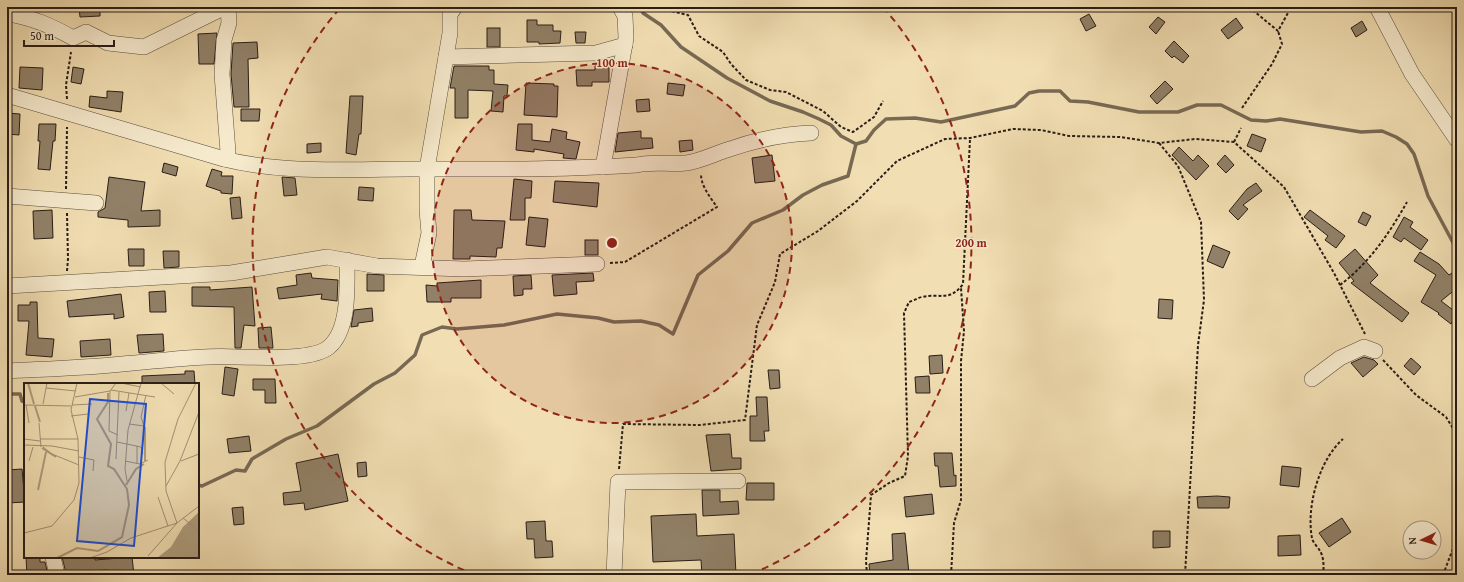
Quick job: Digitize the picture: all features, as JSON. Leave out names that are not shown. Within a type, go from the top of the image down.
[{"type":"street","points":[[7,14],[21,16],[50,25],[73,38],[86,32],[108,42],[144,47],[226,7],[229,23],[224,40],[222,74],[228,152],[224,159]]},
{"type":"street","points":[[422,266],[429,233],[427,210],[427,169],[450,33],[450,14],[455,7]]},
{"type":"street","points":[[604,167],[625,45],[625,16],[620,7]]},
{"type":"street","points":[[1377,7],[1412,74],[1457,140]]},
{"type":"street","points":[[446,56],[596,53],[625,45]]},
{"type":"street","points":[[7,95],[224,159],[241,163],[289,168],[427,169],[604,167],[648,162],[687,163],[760,140],[794,133],[811,133]]},
{"type":"street","points":[[7,196],[96,203]]},
{"type":"street","points":[[7,286],[65,284],[231,273],[327,257],[377,266],[422,266],[464,269],[597,264]]},
{"type":"street","points":[[7,371],[104,366],[224,356],[278,358],[316,354],[329,347],[342,324],[345,310],[347,260]]},
{"type":"street","points":[[1312,379],[1340,358],[1364,347],[1375,351]]},
{"type":"street","points":[[614,575],[618,482],[738,481]]},
{"type":"street","points":[[53,558],[57,575]]},
{"type":"path","points":[[663,7],[667,10],[688,15],[699,36],[723,52],[731,64],[746,80],[770,90],[786,92],[823,111],[841,127],[853,132],[874,117],[883,101]]},
{"type":"path","points":[[1242,108],[1272,64],[1282,44],[1278,32],[1249,7]]},
{"type":"path","points":[[1278,32],[1289,11],[1296,7]]},
{"type":"path","points":[[65,284],[68,259],[66,200],[68,112],[66,85],[73,38]]},
{"type":"path","points":[[1234,142],[1241,128]]},
{"type":"path","points":[[618,482],[623,424],[700,426],[745,420],[757,325],[776,282],[780,254],[823,227],[857,200],[897,162],[946,139],[970,138],[1012,129],[1041,130],[1069,136],[1120,137],[1159,143],[1195,139],[1234,142],[1284,187],[1375,351],[1416,395],[1446,416],[1457,435]]},
{"type":"path","points":[[867,575],[866,561],[871,495],[889,483],[905,476],[908,456],[904,313],[909,302],[922,297],[946,296],[956,293],[963,284],[966,256],[970,138]]},
{"type":"path","points":[[1159,143],[1178,166],[1201,222],[1202,230],[1204,300],[1198,344],[1185,575]]},
{"type":"path","points":[[597,264],[625,262],[717,207],[707,193],[701,180],[701,170],[687,163]]},
{"type":"path","points":[[1340,286],[1358,272],[1382,243],[1407,202]]},
{"type":"path","points":[[951,575],[954,523],[960,500],[961,361],[964,331],[961,287]]},
{"type":"path","points":[[1323,575],[1322,553],[1313,540],[1310,523],[1319,472],[1338,443],[1343,439]]},
{"type":"path","points":[[1443,575],[1457,538]]},
{"type":"building","points":[[79,7],[100,7],[100,16],[80,17]]},
{"type":"building","points":[[1089,14],[1096,26],[1086,31],[1080,19]]},
{"type":"building","points":[[1158,17],[1165,22],[1156,34],[1149,27]]},
{"type":"building","points":[[1236,18],[1243,28],[1228,39],[1221,30]]},
{"type":"building","points":[[527,20],[537,20],[537,25],[553,25],[553,31],[561,31],[560,43],[539,44],[539,42],[527,42]]},
{"type":"building","points":[[1362,21],[1367,30],[1356,37],[1351,28]]},
{"type":"building","points":[[487,28],[500,28],[500,47],[487,47]]},
{"type":"building","points":[[575,32],[586,32],[585,43],[576,43]]},
{"type":"building","points":[[217,33],[214,64],[199,64],[198,34]]},
{"type":"building","points":[[1174,41],[1189,56],[1183,63],[1174,56],[1172,58],[1165,51]]},
{"type":"building","points":[[257,42],[258,58],[248,59],[249,107],[234,107],[231,74],[233,43]]},
{"type":"building","points":[[454,66],[489,66],[489,70],[494,70],[494,84],[508,85],[507,96],[504,96],[503,112],[491,111],[493,91],[468,90],[468,118],[455,118],[455,88],[450,88]]},
{"type":"building","points":[[595,66],[609,66],[609,82],[592,82],[592,86],[577,86],[576,70],[595,70]]},
{"type":"building","points":[[20,67],[43,68],[42,90],[19,88]]},
{"type":"building","points":[[73,67],[84,69],[81,84],[71,82]]},
{"type":"building","points":[[1165,81],[1173,89],[1157,104],[1150,96]]},
{"type":"building","points":[[526,83],[554,84],[554,86],[558,86],[557,117],[524,115]]},
{"type":"building","points":[[668,83],[685,85],[683,96],[667,94]]},
{"type":"building","points":[[107,91],[123,92],[121,112],[89,107],[90,96],[107,98]]},
{"type":"building","points":[[350,96],[363,96],[361,134],[359,134],[356,155],[346,153]]},
{"type":"building","points":[[649,99],[650,111],[637,112],[636,100]]},
{"type":"building","points":[[241,109],[260,109],[259,121],[241,121]]},
{"type":"building","points":[[7,113],[20,114],[19,135],[7,134]]},
{"type":"building","points":[[39,124],[56,124],[55,141],[53,141],[50,170],[38,169],[40,141],[38,141]]},
{"type":"building","points":[[518,124],[532,124],[532,140],[550,142],[552,129],[567,132],[566,139],[580,142],[576,159],[563,158],[564,154],[534,149],[534,152],[516,150]]},
{"type":"building","points":[[641,131],[641,138],[652,138],[653,148],[615,152],[618,133]]},
{"type":"building","points":[[1252,134],[1266,139],[1261,152],[1247,146]]},
{"type":"building","points":[[692,140],[693,150],[680,152],[679,141]]},
{"type":"building","points":[[321,143],[321,152],[307,153],[307,144]]},
{"type":"building","points":[[1179,147],[1193,161],[1198,155],[1209,166],[1196,180],[1172,155]]},
{"type":"building","points":[[772,155],[775,181],[755,183],[752,158]]},
{"type":"building","points":[[1225,155],[1234,165],[1226,173],[1217,164]]},
{"type":"building","points":[[164,163],[178,167],[176,176],[162,172]]},
{"type":"building","points":[[212,169],[222,172],[221,176],[233,176],[232,194],[221,193],[221,191],[206,186]]},
{"type":"building","points":[[109,177],[145,182],[141,211],[160,210],[160,226],[128,227],[128,220],[98,217],[98,212],[105,208]]},
{"type":"building","points":[[282,177],[295,178],[297,195],[284,196]]},
{"type":"building","points":[[514,179],[532,181],[531,198],[525,198],[525,220],[510,220]]},
{"type":"building","points":[[555,181],[599,183],[597,207],[553,202]]},
{"type":"building","points":[[1256,183],[1262,191],[1243,205],[1248,209],[1238,220],[1229,211],[1247,189]]},
{"type":"building","points":[[359,187],[374,188],[373,201],[358,200]]},
{"type":"building","points":[[240,197],[242,218],[232,219],[230,198]]},
{"type":"building","points":[[52,210],[53,238],[34,239],[33,211]]},
{"type":"building","points":[[454,210],[471,210],[472,220],[505,221],[502,248],[497,248],[496,257],[470,256],[470,259],[453,259]]},
{"type":"building","points":[[1310,210],[1345,236],[1336,248],[1325,240],[1328,236],[1304,217]]},
{"type":"building","points":[[1363,212],[1371,216],[1366,226],[1358,222]]},
{"type":"building","points":[[529,217],[548,219],[545,247],[526,245]]},
{"type":"building","points":[[1404,217],[1413,222],[1410,227],[1428,240],[1421,250],[1404,238],[1401,242],[1393,237]]},
{"type":"building","points":[[585,240],[598,240],[598,255],[585,255]]},
{"type":"building","points":[[1213,245],[1230,252],[1223,268],[1207,261]]},
{"type":"building","points":[[128,249],[144,249],[144,266],[129,266]]},
{"type":"building","points":[[1355,249],[1378,275],[1370,283],[1409,313],[1402,322],[1351,283],[1354,281],[1339,263]]},
{"type":"building","points":[[163,251],[179,251],[179,267],[164,268]]},
{"type":"building","points":[[1420,252],[1439,264],[1449,275],[1452,273],[1457,279],[1457,288],[1441,301],[1457,313],[1451,324],[1438,314],[1439,313],[1421,302],[1436,275],[1414,261]]},
{"type":"building","points":[[311,273],[312,278],[338,280],[337,301],[321,299],[322,294],[279,299],[277,288],[297,285],[296,275]]},
{"type":"building","points":[[593,273],[594,281],[576,282],[577,294],[554,296],[552,275]]},
{"type":"building","points":[[367,274],[384,275],[384,291],[367,291]]},
{"type":"building","points":[[531,275],[532,289],[523,289],[523,295],[514,296],[513,276]]},
{"type":"building","points":[[481,280],[481,298],[451,298],[451,302],[427,302],[426,285],[437,286],[437,283]]},
{"type":"building","points":[[192,287],[210,287],[210,290],[252,287],[255,326],[244,325],[241,348],[235,348],[234,307],[192,306]]},
{"type":"building","points":[[165,291],[166,312],[150,312],[149,292]]},
{"type":"building","points":[[121,294],[124,317],[114,319],[114,314],[69,317],[67,301]]},
{"type":"building","points":[[1159,299],[1173,300],[1172,319],[1158,318]]},
{"type":"building","points":[[30,302],[37,302],[38,338],[54,339],[52,357],[26,355],[29,321],[18,321],[18,305],[30,305]]},
{"type":"building","points":[[372,308],[373,321],[358,323],[358,326],[351,327],[354,310]]},
{"type":"building","points":[[271,327],[273,348],[259,348],[258,328]]},
{"type":"building","points":[[163,334],[164,351],[139,353],[137,335]]},
{"type":"building","points":[[110,339],[111,355],[81,357],[80,341]]},
{"type":"building","points":[[942,355],[943,373],[930,374],[929,356]]},
{"type":"building","points":[[1364,357],[1374,360],[1378,364],[1363,377],[1351,363]]},
{"type":"building","points":[[1411,358],[1421,367],[1414,375],[1404,366]]},
{"type":"building","points":[[225,367],[238,369],[234,396],[222,394]]},
{"type":"building","points":[[768,370],[779,370],[780,388],[770,389]]},
{"type":"building","points":[[185,371],[194,371],[195,383],[142,383],[142,376],[185,374]]},
{"type":"building","points":[[929,376],[930,393],[916,393],[915,377]]},
{"type":"building","points":[[253,379],[275,379],[276,403],[265,403],[265,390],[253,390]]},
{"type":"building","points":[[756,397],[767,397],[769,431],[764,431],[765,441],[750,441],[750,416],[757,416]]},
{"type":"building","points":[[730,434],[732,458],[741,458],[741,469],[711,471],[706,435]]},
{"type":"building","points":[[249,436],[251,451],[229,453],[227,439]]},
{"type":"building","points":[[934,453],[952,453],[954,476],[956,475],[956,486],[940,487],[938,466],[935,466]]},
{"type":"building","points":[[338,454],[348,501],[305,510],[304,503],[284,505],[283,493],[301,491],[296,463]]},
{"type":"building","points":[[366,462],[367,476],[358,477],[357,463]]},
{"type":"building","points":[[1282,466],[1301,468],[1299,487],[1280,485]]},
{"type":"building","points":[[22,469],[24,502],[7,503],[7,470]]},
{"type":"building","points":[[747,483],[774,483],[774,500],[746,500]]},
{"type":"building","points":[[702,490],[720,490],[720,502],[738,501],[739,514],[703,516]]},
{"type":"building","points":[[932,494],[934,514],[906,517],[904,497]]},
{"type":"building","points":[[1197,497],[1230,497],[1229,508],[1198,508]]},
{"type":"building","points":[[243,507],[244,524],[234,525],[232,508]]},
{"type":"building","points":[[696,514],[697,536],[734,534],[736,575],[702,575],[701,560],[653,562],[651,516]]},
{"type":"building","points":[[1342,518],[1351,532],[1329,547],[1319,533]]},
{"type":"building","points":[[545,521],[546,541],[552,541],[553,557],[535,558],[534,539],[527,539],[526,522]]},
{"type":"building","points":[[1153,531],[1170,531],[1170,547],[1153,548]]},
{"type":"building","points":[[905,533],[909,574],[870,575],[869,564],[893,560],[892,534]]},
{"type":"building","points":[[1300,535],[1301,555],[1278,556],[1278,536]]},
{"type":"building","points":[[26,558],[40,558],[40,562],[45,562],[48,575],[27,575]]},
{"type":"building","points":[[62,558],[95,558],[95,560],[132,558],[134,575],[108,575],[107,570],[66,573]]},
{"type":"waterway","points":[[640,7],[643,13],[661,25],[681,47],[727,78],[770,101],[803,112],[831,125],[841,136],[856,144]]},
{"type":"waterway","points":[[199,485],[202,486],[236,470],[245,471],[252,459],[286,439],[317,426],[374,384],[395,373],[415,355],[422,335],[442,327],[457,329],[504,325],[557,314],[598,318],[614,322],[641,321],[659,325],[673,334],[698,275],[728,251],[752,223],[783,210],[803,195],[822,185],[848,176],[856,144],[866,141],[874,130],[886,119],[915,118],[941,122],[1015,106],[1029,93],[1039,91],[1060,91],[1070,101],[1088,102],[1139,112],[1178,112],[1197,105],[1221,105],[1251,120],[1266,121],[1280,119],[1361,132],[1382,131],[1407,144],[1414,154],[1428,196],[1457,250]]},
{"type":"waterway","points":[[7,394],[20,394],[22,401],[24,402]]}]
